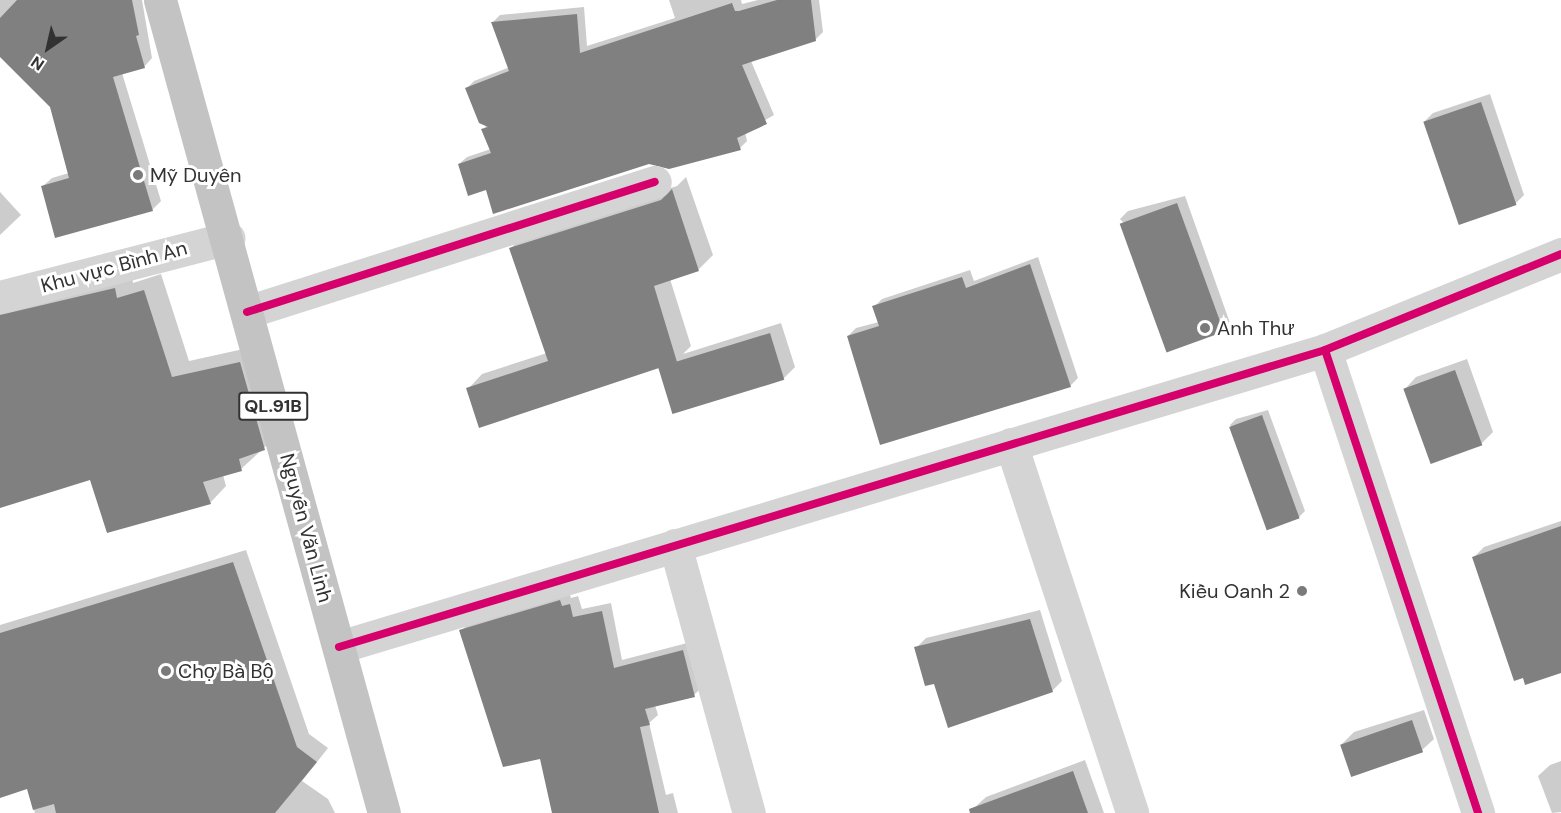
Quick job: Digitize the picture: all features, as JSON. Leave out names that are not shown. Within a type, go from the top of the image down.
[{"type":"highway","name":"Nguyễn Văn Linh","points":[[160,0],[228,238],[384,813]]},
{"type":"street","points":[[247,312],[656,182]]},
{"type":"street","name":"Khu vực Bình An","points":[[0,297],[228,238]]},
{"type":"street","points":[[339,647],[1325,350],[1561,254]]},
{"type":"street","points":[[1325,350],[1478,813]]},
{"type":"street","points":[[1011,444],[1132,813]]},
{"type":"street","points":[[675,545],[749,813]]},
{"type":"building","points":[[17,0],[132,0],[139,35],[136,36],[145,68],[113,77],[153,211],[55,238],[41,186],[69,178],[50,107],[0,57],[0,18]]},
{"type":"building","points":[[777,0],[811,0],[816,41],[742,65],[767,124],[737,138],[741,150],[669,169],[649,164],[493,214],[486,190],[468,196],[458,164],[491,153],[481,129],[488,127],[479,123],[465,88],[509,71],[491,22],[577,14],[580,53],[732,3],[735,11],[739,11]]},
{"type":"building","points":[[1481,102],[1516,205],[1459,225],[1423,122]]},
{"type":"building","points":[[672,189],[699,271],[654,286],[677,362],[479,428],[466,388],[548,361],[509,248],[661,200]]},
{"type":"building","points":[[1177,203],[1224,332],[1167,353],[1120,224]]},
{"type":"building","points":[[1030,264],[1071,387],[880,445],[847,336],[879,326],[872,306],[962,277],[966,288]]},
{"type":"building","points":[[115,288],[117,298],[144,290],[172,377],[240,362],[265,450],[239,459],[242,471],[203,482],[211,504],[107,533],[90,480],[0,508],[0,315]]},
{"type":"building","points":[[770,333],[784,380],[672,414],[658,367]]},
{"type":"building","points":[[1455,370],[1482,445],[1431,464],[1403,389]]},
{"type":"building","points":[[1262,415],[1300,518],[1267,530],[1229,427]]},
{"type":"building","points":[[1561,526],[1561,673],[1525,685],[1523,678],[1514,681],[1472,557]]},
{"type":"building","name":"Chợ Bà Bộ","points":[[233,562],[297,747],[317,762],[275,813],[56,813],[54,804],[33,810],[27,789],[0,798],[0,633]]},
{"type":"building","points":[[560,600],[562,606],[570,604],[573,617],[602,611],[614,668],[683,650],[695,697],[645,709],[650,725],[640,727],[659,813],[552,813],[540,759],[503,767],[459,630]]},
{"type":"building","points":[[1030,619],[1053,692],[948,728],[934,684],[925,686],[914,647]]},
{"type":"building","points":[[1412,720],[1423,752],[1351,777],[1340,745]]},
{"type":"building","points":[[1073,771],[1088,813],[970,813],[969,809]]},
{"type":"cycle path","points":[[247,312],[655,182]]},
{"type":"cycle path","points":[[339,647],[1325,350],[1561,254]]},
{"type":"cycle path","points":[[1325,350],[1478,813]]},
{"type":"place","name":"Mỹ Duyên","points":[[138,175]]},
{"type":"place","name":"Anh Thư","points":[[1205,328]]},
{"type":"place","name":"Kiều Oanh 2","points":[[1302,591]]},
{"type":"place","name":"Chợ Bà Bộ","points":[[166,671]]}]
